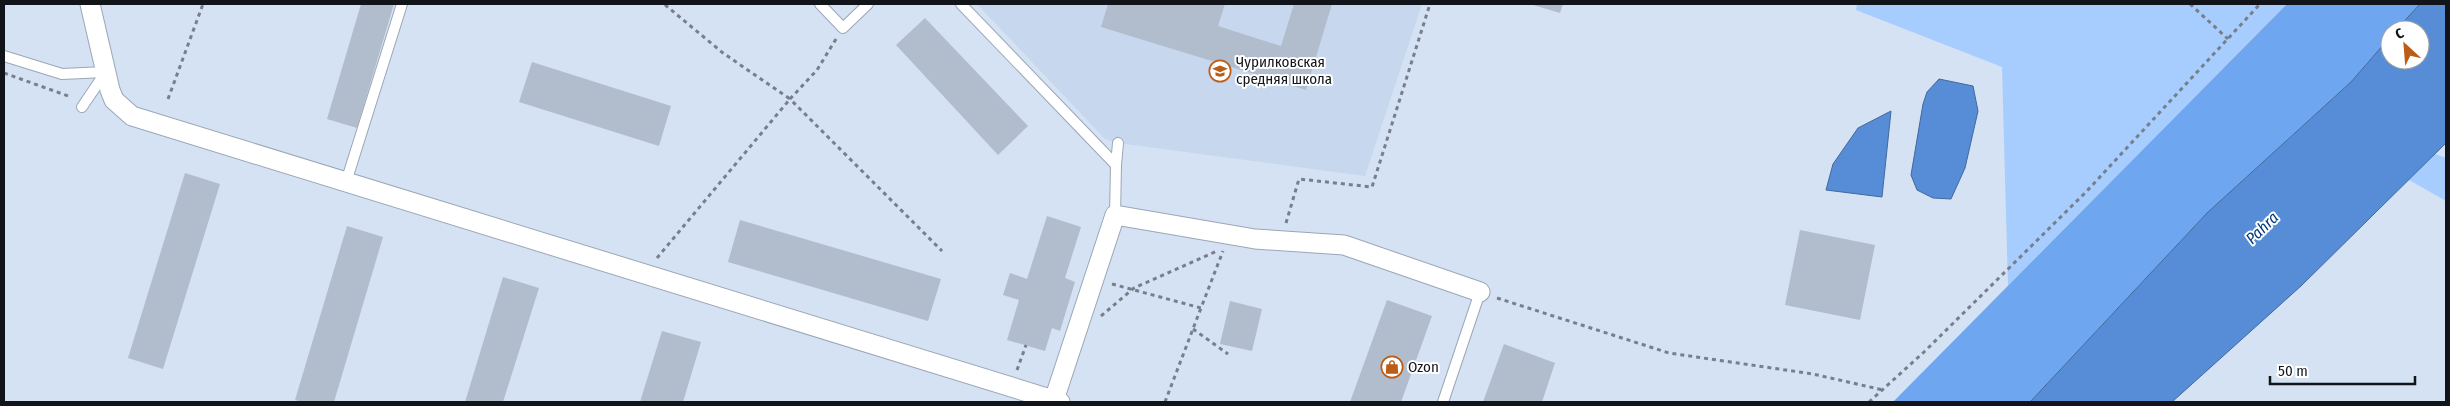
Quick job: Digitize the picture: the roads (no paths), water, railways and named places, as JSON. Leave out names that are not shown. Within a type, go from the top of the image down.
[{"type":"street","points":[[90,4],[105,72],[114,100],[132,116],[1057,401],[1115,215],[1255,239],[1344,245],[1480,292]]},
{"type":"lane","points":[[346,182],[402,4]]},
{"type":"lane","points":[[820,4],[843,28],[868,4]]},
{"type":"lane","points":[[961,4],[1116,165]]},
{"type":"lane","points":[[4,56],[62,74],[105,72]]},
{"type":"lane","points":[[84,105],[105,72]]},
{"type":"lane","points":[[1115,215],[1118,143]]},
{"type":"lane","points":[[1443,402],[1480,292]]},
{"type":"water","name":"Pahra","points":[[2420,4],[2446,4],[2446,143],[2301,286],[2172,402],[2030,402],[2207,213],[2351,82],[2380,49],[2380,70],[2430,70],[2430,20],[2405,20]]},
{"type":"water","points":[[1939,79],[1973,86],[1978,111],[1965,168],[1951,199],[1933,198],[1917,190],[1911,175],[1923,104],[1927,92]]},
{"type":"water","points":[[1891,111],[1882,197],[1826,190],[1833,164],[1858,128]]},
{"type":"place","name":"Чурилковская средняя школа","points":[[1220,71]]},
{"type":"place","name":"Ozon","points":[[1392,367]]}]
